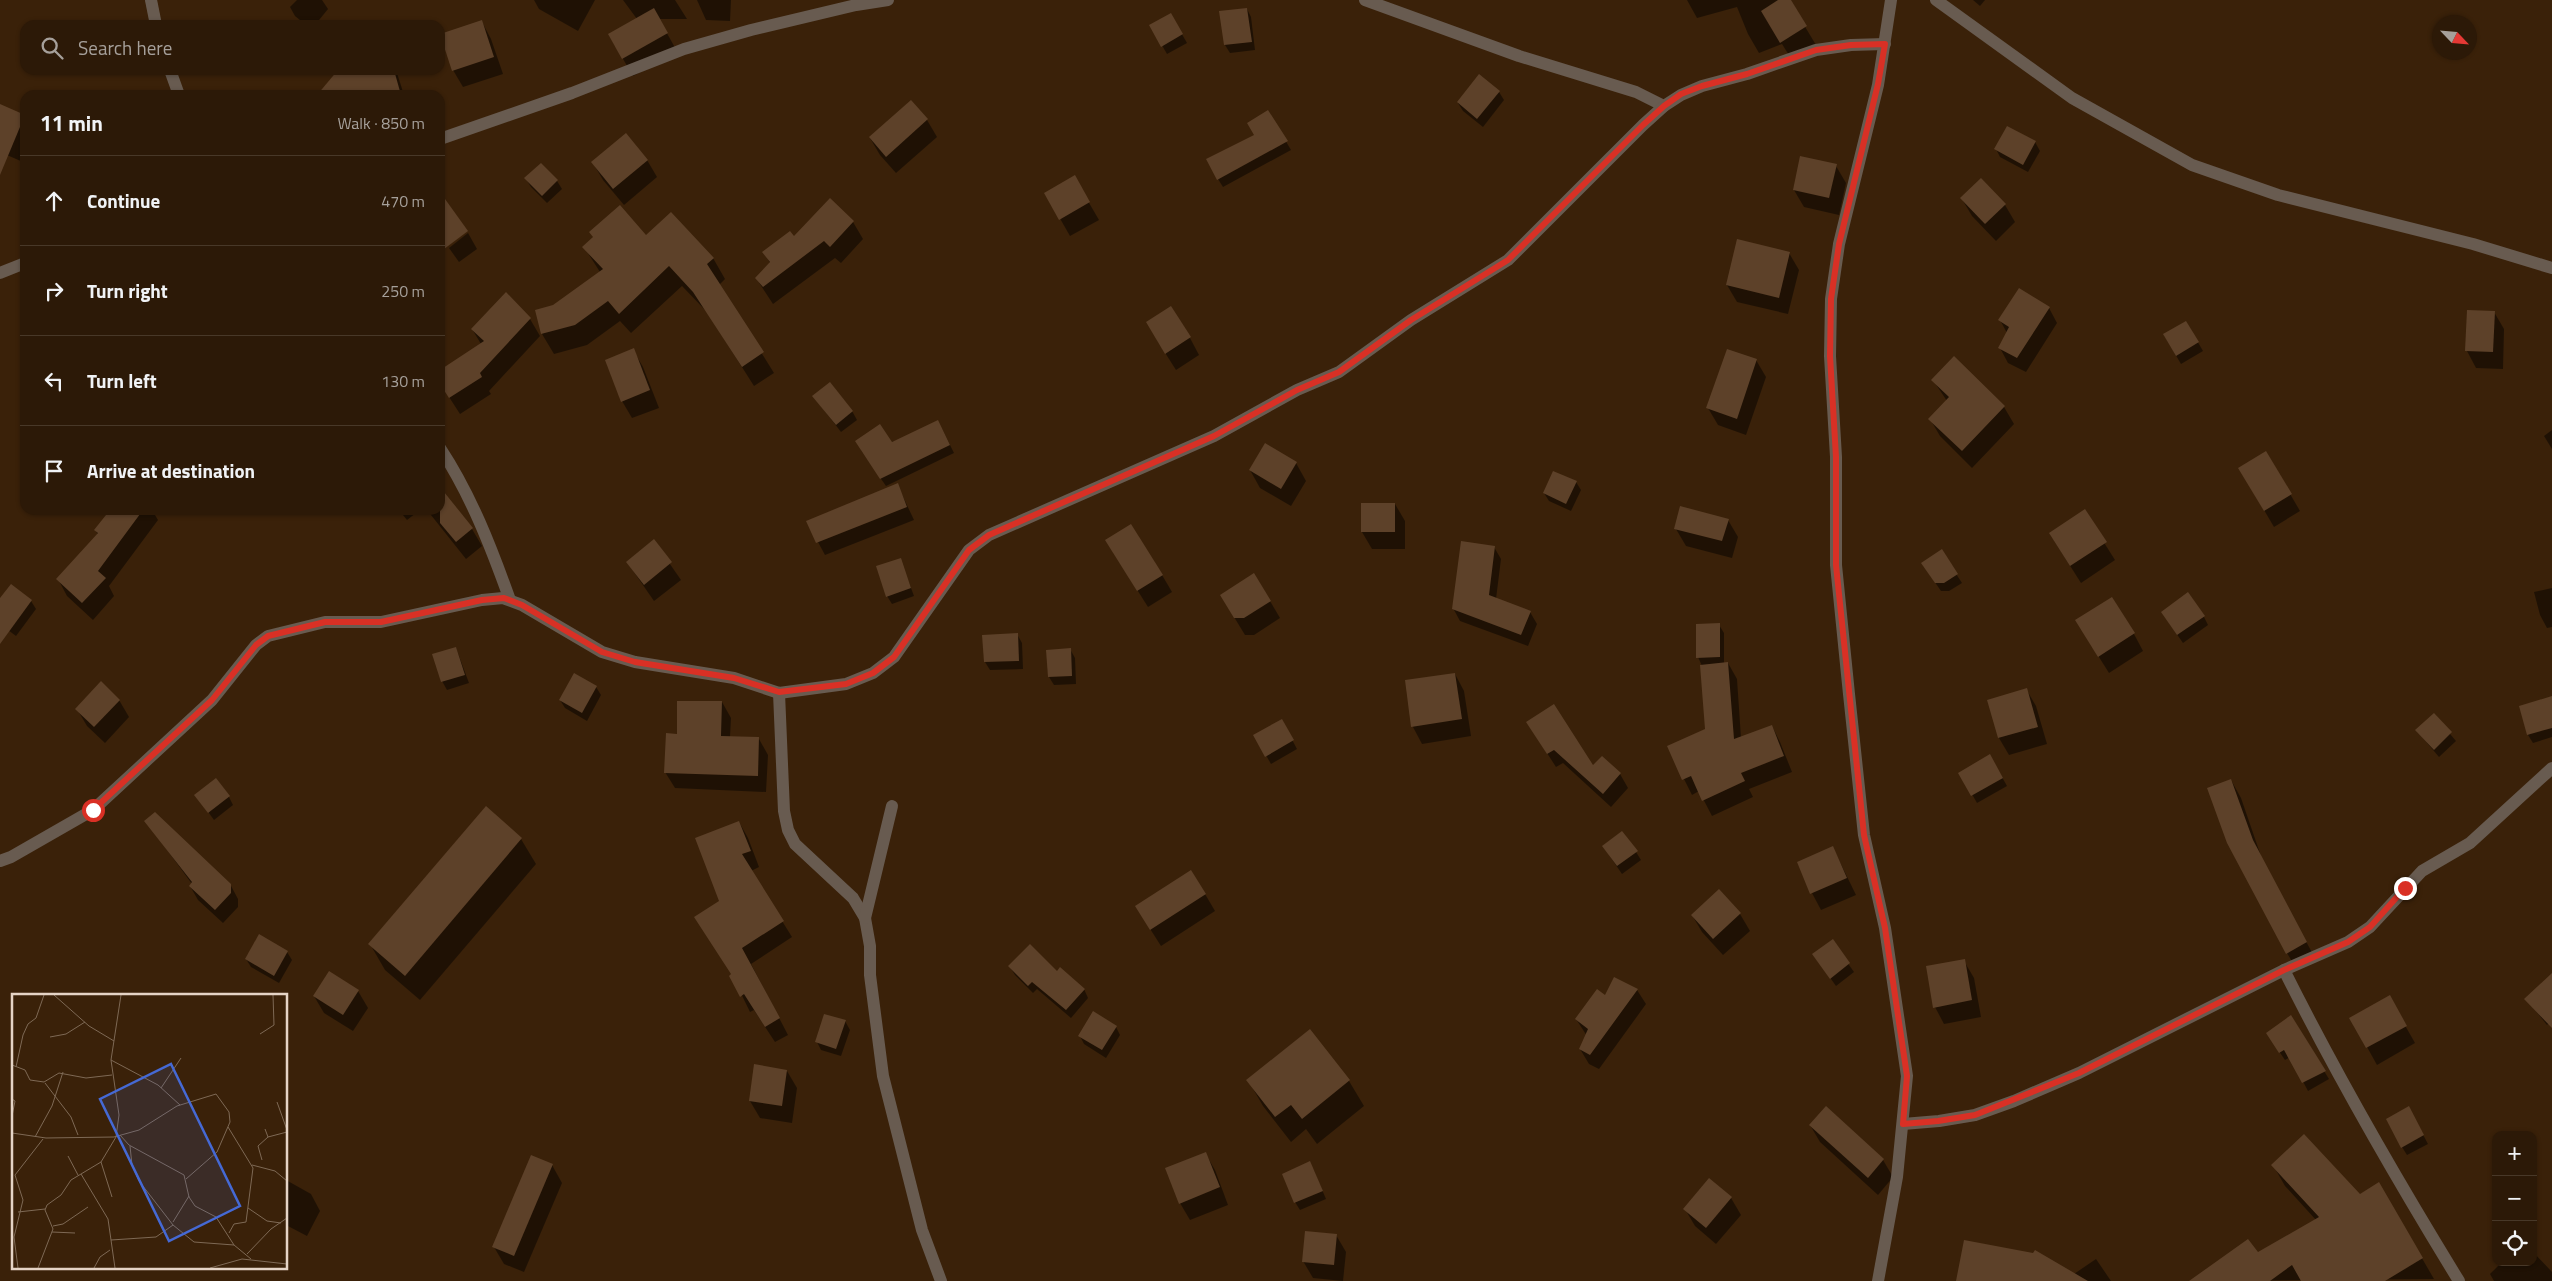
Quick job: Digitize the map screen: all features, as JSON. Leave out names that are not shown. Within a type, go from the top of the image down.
[{"type":"street","points":[[151,0],[155,20]]},
{"type":"street","points":[[445,137],[572,93],[684,49],[751,30],[856,5],[888,0]]},
{"type":"street","points":[[1365,0],[1519,56],[1636,92],[1664,106]]},
{"type":"street","points":[[1878,1281],[1897,1176],[1907,1076],[1885,928],[1864,835],[1836,565],[1836,457],[1830,356],[1831,299],[1839,244],[1878,84],[1891,0]]},
{"type":"street","points":[[1936,0],[2072,98],[2192,165],[2278,195],[2473,244],[2552,268]]},
{"type":"street","points":[[0,861],[11,857],[93,810],[212,700],[256,645],[268,636],[325,622],[381,622],[482,600],[504,598],[602,652],[635,662],[734,678],[779,692],[846,684],[873,673],[894,657],[969,550],[989,535],[1214,436],[1297,390],[1339,372],[1411,320],[1482,278],[1508,260],[1664,106],[1681,94],[1816,50],[1851,45],[1885,44]]},
{"type":"street","points":[[172,75],[177,90]]},
{"type":"street","points":[[0,273],[20,265]]},
{"type":"street","points":[[445,456],[461,480],[490,545],[510,600]]},
{"type":"street","points":[[779,692],[784,811],[788,830],[795,844],[853,898],[864,918],[870,946],[870,975],[884,1076],[922,1230],[941,1281]]},
{"type":"street","points":[[1903,1124],[1975,1115],[2014,1100],[2079,1073],[2284,970],[2348,942],[2370,927],[2422,871],[2470,843],[2552,768]]},
{"type":"street","points":[[864,918],[892,806]]},
{"type":"street","points":[[2284,970],[2309,1020],[2408,1198],[2459,1281]]},
{"type":"building","points":[[1778,0],[1791,0],[1807,26],[1780,43],[1761,11]]},
{"type":"building","points":[[654,8],[668,33],[622,59],[608,34]]},
{"type":"building","points":[[1247,8],[1252,42],[1224,45],[1219,11]]},
{"type":"building","points":[[1171,13],[1183,34],[1161,47],[1149,25]]},
{"type":"building","points":[[482,20],[494,57],[452,71],[445,49],[445,32]]},
{"type":"building","points":[[1479,74],[1500,91],[1477,119],[1457,102]]},
{"type":"building","points":[[334,75],[395,75],[400,90],[321,90]]},
{"type":"building","points":[[911,100],[928,119],[886,157],[869,137]]},
{"type":"building","points":[[0,104],[20,113],[20,127],[0,175]]},
{"type":"building","points":[[1268,110],[1288,141],[1217,180],[1206,159],[1254,135],[1247,123]]},
{"type":"building","points":[[2007,126],[2036,141],[2023,165],[1994,149]]},
{"type":"building","points":[[626,133],[648,160],[613,189],[591,162]]},
{"type":"building","points":[[1800,156],[1837,164],[1829,198],[1793,190]]},
{"type":"building","points":[[541,163],[558,180],[542,196],[524,178]]},
{"type":"building","points":[[1075,175],[1090,202],[1059,220],[1044,193]]},
{"type":"building","points":[[1981,178],[2006,204],[1985,224],[1960,198]]},
{"type":"building","points":[[830,198],[854,221],[830,247],[824,241],[763,287],[755,278],[770,262],[762,252],[790,231],[794,236]]},
{"type":"building","points":[[445,199],[468,231],[445,248]]},
{"type":"building","points":[[620,205],[646,235],[671,212],[714,258],[707,264],[764,352],[742,367],[693,292],[669,266],[619,314],[608,301],[575,325],[541,334],[535,310],[553,305],[603,269],[582,247],[593,237],[589,232]]},
{"type":"building","points":[[1737,239],[1790,252],[1779,298],[1726,285]]},
{"type":"building","points":[[2019,288],[2050,307],[2017,358],[1998,348],[2009,327],[1998,320]]},
{"type":"building","points":[[506,292],[531,318],[480,373],[482,377],[449,398],[445,392],[445,367],[484,341],[471,329]]},
{"type":"building","points":[[1171,306],[1191,337],[1165,354],[1146,322]]},
{"type":"building","points":[[2467,310],[2495,311],[2493,352],[2465,351]]},
{"type":"building","points":[[2186,321],[2199,342],[2176,356],[2163,334]]},
{"type":"building","points":[[634,348],[650,390],[621,402],[605,360]]},
{"type":"building","points":[[1727,349],[1757,359],[1737,419],[1706,408]]},
{"type":"building","points":[[1954,356],[2005,406],[1962,451],[1928,419],[1949,397],[1931,380]]},
{"type":"building","points":[[830,382],[853,411],[836,425],[812,396]]},
{"type":"building","points":[[938,420],[950,445],[880,479],[855,441],[880,424],[892,442]]},
{"type":"building","points":[[1265,443],[1297,462],[1281,489],[1249,470]]},
{"type":"building","points":[[2266,451],[2292,494],[2264,511],[2238,468]]},
{"type":"building","points":[[1553,471],[1577,481],[1566,504],[1543,493]]},
{"type":"building","points":[[898,483],[907,507],[816,543],[806,521]]},
{"type":"building","points":[[445,493],[473,528],[456,542],[440,523],[440,515],[445,515]]},
{"type":"building","points":[[1361,503],[1395,503],[1395,532],[1361,532]]},
{"type":"building","points":[[1680,506],[1729,519],[1722,541],[1674,529]]},
{"type":"building","points":[[2085,509],[2107,542],[2070,566],[2049,533]]},
{"type":"building","points":[[106,515],[139,515],[98,571],[106,578],[82,603],[56,579],[98,533],[94,530]]},
{"type":"building","points":[[1131,524],[1163,575],[1137,591],[1105,540]]},
{"type":"building","points":[[654,539],[672,562],[644,585],[626,562]]},
{"type":"building","points":[[1461,541],[1495,546],[1489,595],[1531,611],[1521,635],[1452,609]]},
{"type":"building","points":[[1942,549],[1958,574],[1944,583],[1935,583],[1921,563]]},
{"type":"building","points":[[901,558],[911,588],[886,597],[876,566]]},
{"type":"building","points":[[1254,573],[1271,601],[1244,618],[1234,618],[1220,595]]},
{"type":"building","points":[[11,584],[32,600],[0,644],[0,598]]},
{"type":"building","points":[[2188,592],[2205,616],[2177,635],[2161,612]]},
{"type":"building","points":[[2112,597],[2135,633],[2098,657],[2075,620]]},
{"type":"building","points":[[1720,623],[1720,657],[1696,658],[1696,624]]},
{"type":"building","points":[[1018,633],[1019,661],[984,662],[982,635]]},
{"type":"building","points":[[456,647],[465,675],[441,682],[432,654]]},
{"type":"building","points":[[1071,648],[1072,676],[1048,677],[1046,650]]},
{"type":"building","points":[[1728,662],[1734,739],[1772,725],[1784,756],[1741,773],[1745,781],[1702,801],[1691,776],[1682,780],[1667,746],[1705,729],[1700,665]]},
{"type":"building","points":[[574,673],[597,686],[582,713],[559,700]]},
{"type":"building","points":[[1455,673],[1462,719],[1411,727],[1405,680]]},
{"type":"building","points":[[101,681],[120,700],[94,727],[75,709]]},
{"type":"building","points":[[2027,688],[2038,727],[1998,738],[1987,700]]},
{"type":"building","points":[[2552,696],[2552,728],[2527,735],[2519,706]]},
{"type":"building","points":[[677,701],[722,701],[721,736],[759,737],[758,776],[664,773],[666,733],[677,734]]},
{"type":"building","points":[[1554,704],[1593,765],[1602,756],[1621,773],[1603,794],[1554,750],[1547,754],[1526,722]]},
{"type":"building","points":[[2434,713],[2452,732],[2434,750],[2415,730]]},
{"type":"building","points":[[1282,719],[1294,740],[1265,757],[1253,735]]},
{"type":"building","points":[[1990,754],[2003,778],[1971,796],[1958,773]]},
{"type":"building","points":[[216,778],[230,796],[208,813],[194,795]]},
{"type":"building","points":[[2231,779],[2253,840],[2307,942],[2286,954],[2227,843],[2207,788]]},
{"type":"building","points":[[486,806],[522,838],[405,976],[368,944]]},
{"type":"building","points":[[155,812],[231,884],[231,893],[215,910],[189,886],[192,882],[144,821]]},
{"type":"building","points":[[739,821],[751,851],[742,854],[784,921],[742,948],[780,1018],[765,1027],[744,994],[740,997],[729,976],[731,974],[694,917],[719,901],[695,838]]},
{"type":"building","points":[[1622,831],[1638,851],[1617,866],[1602,846]]},
{"type":"building","points":[[1833,846],[1847,878],[1810,894],[1797,862]]},
{"type":"building","points":[[1191,870],[1206,894],[1150,930],[1135,906]]},
{"type":"building","points":[[1719,889],[1741,913],[1713,939],[1691,915]]},
{"type":"building","points":[[259,934],[288,951],[274,976],[245,959]]},
{"type":"building","points":[[1833,939],[1850,963],[1830,979],[1812,954]]},
{"type":"building","points":[[1030,944],[1057,971],[1060,967],[1085,989],[1066,1010],[1032,982],[1028,986],[1008,966]]},
{"type":"building","points":[[1965,959],[1972,1000],[1933,1008],[1926,966]]},
{"type":"building","points":[[329,971],[359,990],[343,1015],[313,996]]},
{"type":"building","points":[[2552,973],[2552,1028],[2524,999]]},
{"type":"building","points":[[1614,977],[1638,989],[1590,1055],[1579,1049],[1588,1029],[1575,1019],[1597,989],[1605,995]]},
{"type":"building","points":[[2390,995],[2407,1026],[2366,1048],[2349,1018]]},
{"type":"building","points":[[1093,1011],[1117,1026],[1102,1050],[1078,1036]]},
{"type":"building","points":[[824,1014],[846,1020],[836,1049],[815,1042]]},
{"type":"building","points":[[2291,1015],[2326,1071],[2302,1083],[2284,1050],[2279,1053],[2266,1033]]},
{"type":"building","points":[[1310,1029],[1350,1080],[1302,1119],[1291,1105],[1275,1117],[1246,1080]]},
{"type":"building","points":[[754,1064],[787,1070],[782,1106],[749,1101]]},
{"type":"building","points":[[1826,1106],[1884,1159],[1868,1178],[1809,1125]]},
{"type":"building","points":[[2409,1106],[2424,1135],[2401,1148],[2386,1119]]},
{"type":"building","points":[[2304,1134],[2360,1194],[2379,1182],[2423,1258],[2385,1281],[2301,1281],[2292,1265],[2270,1281],[2189,1281],[2248,1239],[2258,1252],[2319,1217],[2271,1165]]},
{"type":"building","points":[[1206,1152],[1220,1187],[1179,1204],[1165,1168]]},
{"type":"building","points":[[531,1155],[553,1164],[514,1256],[492,1247]]},
{"type":"building","points":[[1310,1161],[1323,1191],[1294,1203],[1282,1174]]},
{"type":"building","points":[[1709,1178],[1732,1197],[1706,1228],[1683,1209]]},
{"type":"building","points":[[1305,1231],[1337,1234],[1334,1265],[1302,1262]]},
{"type":"building","points":[[1964,1240],[2033,1253],[2035,1250],[2088,1281],[1956,1281]]},
{"type":"route","points":[[93,810],[212,700],[256,645],[268,636],[325,622],[381,622],[425,614],[482,600],[504,598],[522,605],[602,652],[635,662],[734,678],[779,692],[846,684],[873,673],[894,657],[913,633],[969,550],[989,535],[1141,470],[1214,436],[1297,390],[1339,372],[1411,320],[1482,278],[1508,260],[1643,125],[1681,94],[1816,50],[1851,45],[1885,44],[1859,169],[1839,244],[1831,299],[1830,356],[1836,457],[1836,565],[1864,835],[1885,928],[1907,1076],[1903,1124],[1975,1115],[2079,1073],[2284,970],[2348,942],[2370,927],[2405,888]]}]
